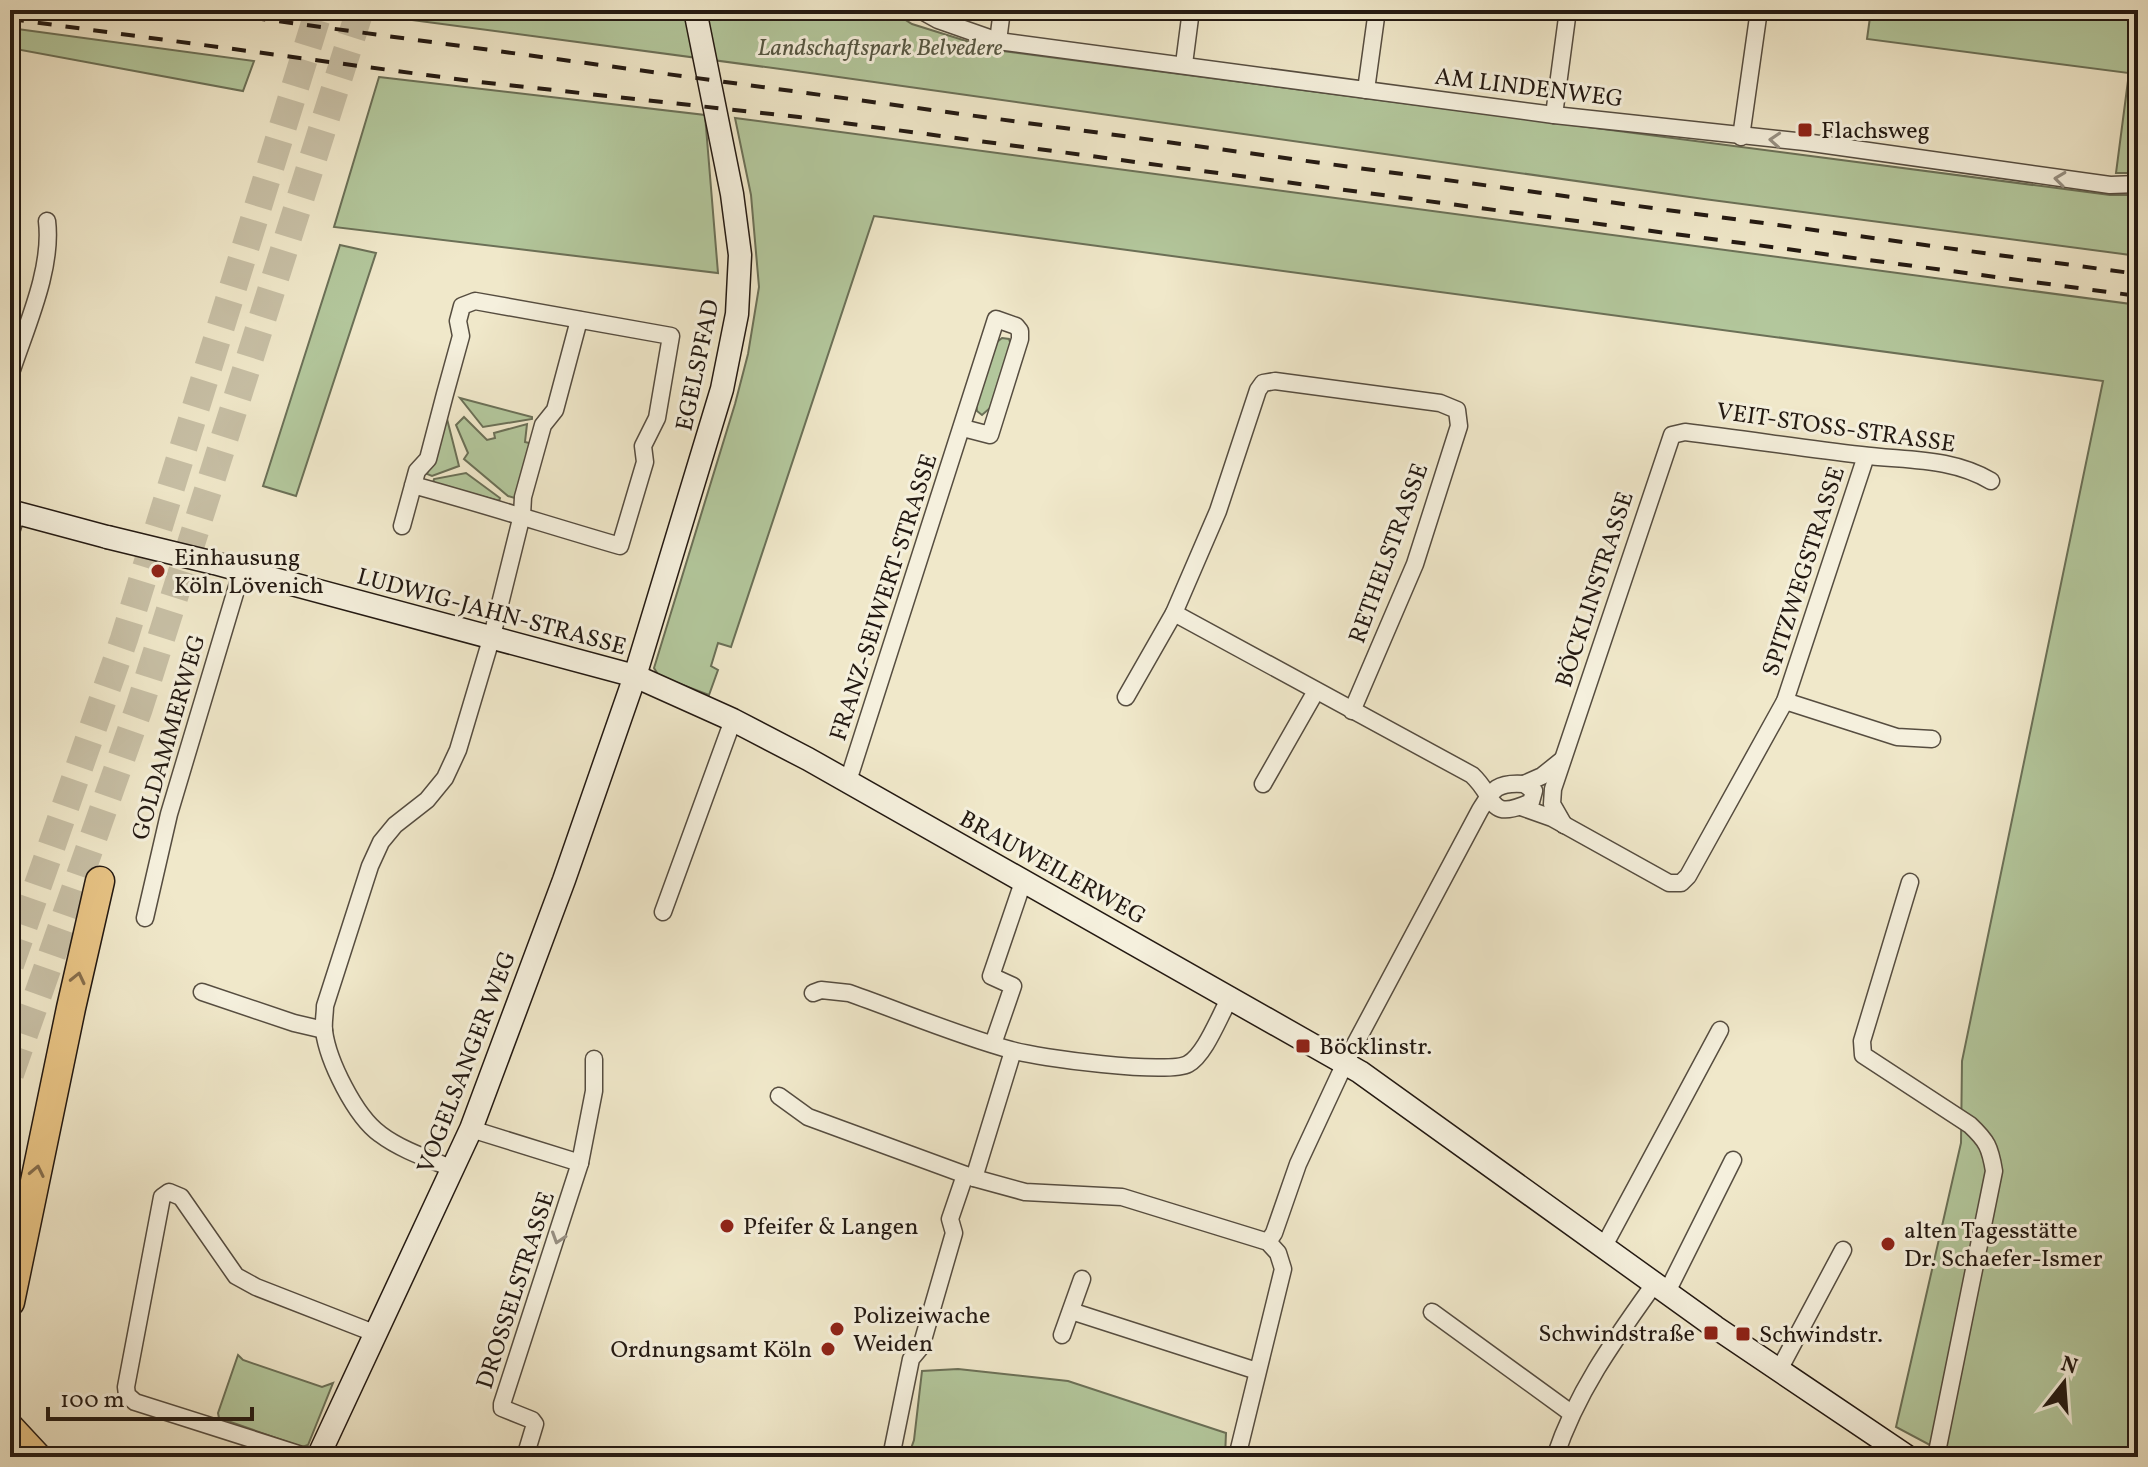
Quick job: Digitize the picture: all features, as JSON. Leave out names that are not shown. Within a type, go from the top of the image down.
[{"type":"highway","points":[[10,1302],[100,881]]},
{"type":"highway","points":[[10,1428],[37,1457]]},
{"type":"main road","points":[[10,1454],[19,1457]]},
{"type":"street","name":"EGELSPFAD","points":[[635,676],[710,434],[731,354],[737,314],[740,268],[737,224],[695,10]]},
{"type":"street","name":"AM LINDENWEG","points":[[920,10],[938,20],[998,41],[1554,115],[1805,142],[2110,185],[2138,184]]},
{"type":"street","points":[[998,41],[1002,10]]},
{"type":"street","points":[[1184,64],[1191,10]]},
{"type":"street","points":[[1366,90],[1377,10]]},
{"type":"street","points":[[1554,115],[1568,10]]},
{"type":"street","points":[[1741,137],[1759,10]]},
{"type":"street","points":[[10,376],[44,272],[49,238],[47,221]]},
{"type":"street","points":[[402,526],[413,485],[417,471],[428,459],[461,336],[458,321],[462,306],[475,301],[671,336],[657,418],[643,446],[645,462],[620,546],[413,485]]},
{"type":"street","name":"FRANZ-SEIWERT-STRASSE","points":[[848,781],[996,319],[1016,326],[1020,339],[990,435],[963,428]]},
{"type":"street","points":[[454,1169],[379,1134],[358,1109],[341,1080],[324,1030],[325,1006],[370,866],[381,842],[395,825],[427,800],[445,778],[465,729],[492,636],[522,515],[523,497],[543,425],[555,410],[579,320]]},
{"type":"street","name":"RETHELSTRASSE","points":[[1174,613],[1218,511],[1263,383],[1275,381],[1440,403],[1457,410],[1459,426],[1415,564],[1352,711]]},
{"type":"street","name":"VEIT-STOSS-STRASSE","points":[[1672,435],[1685,432],[1944,463],[1978,473],[1991,481]]},
{"type":"street","name":"BÖCKLINSTRASSE","points":[[1564,825],[1552,804],[1555,784],[1672,435]]},
{"type":"street","name":"SPITZWEGSTRASSE","points":[[1564,825],[1669,883],[1681,883],[1688,876],[1785,701],[1866,456]]},
{"type":"street","name":"LUDWIG-JAHN-STRASSE","points":[[14,512],[635,676]]},
{"type":"street","points":[[10,535],[14,512]]},
{"type":"street","name":"GOLDAMMERWEG","points":[[145,918],[176,786],[242,570]]},
{"type":"street","points":[[1126,697],[1174,613],[1484,781],[1515,784],[1534,791],[1519,806]]},
{"type":"street","name":"BRAUWEILERWEG","points":[[635,676],[733,720],[848,781],[1023,882],[1231,996],[1370,1078],[1661,1287],[1908,1457]]},
{"type":"street","name":"VOGELSANGER WEG","points":[[318,1457],[471,1129],[573,855],[635,676]]},
{"type":"street","points":[[1263,784],[1316,691]]},
{"type":"street","name":"SPITZWEGSTRASSE","points":[[1785,701],[1897,737],[1932,739]]},
{"type":"street","points":[[663,912],[733,720]]},
{"type":"street","points":[[1268,1242],[1298,1164],[1345,1063],[1469,829],[1498,786],[1542,776],[1563,759]]},
{"type":"street","points":[[1472,775],[1482,784],[1495,807],[1519,806],[1542,813],[1564,825]]},
{"type":"street","points":[[1469,829],[1480,819],[1519,806],[1555,784]]},
{"type":"street","points":[[993,1044],[1013,986],[991,976],[1023,882]]},
{"type":"street","points":[[1910,882],[1862,1041],[1863,1055],[1970,1125],[1985,1139],[1994,1171],[1936,1457]]},
{"type":"street","points":[[813,993],[821,990],[849,993],[1013,1051],[1130,1067],[1169,1069],[1188,1064],[1201,1051],[1231,996]]},
{"type":"street","points":[[202,992],[324,1030]]},
{"type":"street","points":[[1604,1246],[1720,1030]]},
{"type":"street","points":[[891,1457],[911,1359],[921,1347],[954,1233],[950,1219],[970,1176],[1013,1051]]},
{"type":"street","name":"DROSSELSTRASSE","points":[[525,1457],[535,1424],[532,1420],[506,1411],[502,1404],[580,1163],[594,1091],[594,1059]]},
{"type":"street","points":[[779,1096],[808,1117],[970,1176],[1025,1192],[1122,1197],[1268,1242],[1278,1253],[1283,1269],[1237,1457]]},
{"type":"street","points":[[471,1129],[580,1163]]},
{"type":"street","points":[[1555,1457],[1571,1413],[1608,1348],[1661,1287],[1733,1160]]},
{"type":"street","points":[[308,1457],[135,1402],[127,1395],[162,1197],[169,1192],[181,1197],[236,1276],[256,1287],[374,1333]]},
{"type":"street","points":[[1779,1370],[1843,1250]]},
{"type":"street","points":[[1062,1335],[1082,1279]]},
{"type":"street","points":[[1071,1311],[1257,1371]]},
{"type":"street","points":[[1432,1312],[1571,1413]]},
{"type":"green space","name":"Landschaftspark Belvedere","points":[[376,10],[890,10],[912,24],[995,50],[2110,195],[2138,195],[2138,256],[374,15]]},
{"type":"green space","points":[[1871,10],[2138,10],[2138,173],[2116,173],[2129,73],[1867,39]]},
{"type":"green space","points":[[10,28],[254,61],[243,91],[10,48]]},
{"type":"green space","points":[[379,77],[705,115],[718,273],[334,227]]},
{"type":"green space","points":[[735,118],[2138,305],[2138,1457],[1946,1457],[1947,1454],[1896,1427],[1961,1143],[1962,1061],[2103,381],[874,216],[731,647],[718,643],[711,666],[718,670],[709,695],[659,676],[654,668],[735,404],[748,354],[759,287],[751,195]]},
{"type":"green space","points":[[340,245],[376,253],[296,496],[263,486]]},
{"type":"green space","points":[[1002,338],[1009,339],[1011,345],[990,408],[982,415],[977,411],[976,404],[997,342]]},
{"type":"green space","points":[[460,398],[532,417],[532,419],[483,427]]},
{"type":"green space","points":[[445,411],[459,466],[432,476],[427,474]]},
{"type":"green space","points":[[464,417],[487,440],[495,438],[494,433],[527,424],[525,442],[533,444],[518,499],[508,496],[464,459],[468,453],[456,425]]},
{"type":"green space","points":[[466,473],[500,498],[499,501],[433,483],[434,479]]},
{"type":"green space","points":[[238,1355],[243,1360],[322,1387],[333,1383],[308,1445],[302,1447],[219,1418],[218,1413]]},
{"type":"green space","points":[[958,1369],[1068,1381],[1226,1433],[1225,1457],[908,1457],[914,1440],[922,1371]]},
{"type":"tunnel","points":[[10,965],[124,639],[319,10]]},
{"type":"tunnel","points":[[10,1074],[139,708],[360,10]]},
{"type":"railway","points":[[196,10],[2138,274]]},
{"type":"railway","points":[[10,19],[471,81],[799,117],[2138,296]]},
{"type":"place","name":"Flachsweg","points":[[1805,130]]},
{"type":"place","name":"Einhausung Köln Lövenich","points":[[158,571]]},
{"type":"place","name":"Böcklinstr.","points":[[1303,1046]]},
{"type":"place","name":"Pfeifer & Langen","points":[[727,1226]]},
{"type":"place","name":"alten Tagesstätte Dr. Schaefer-Ismer","points":[[1888,1244]]},
{"type":"place","name":"Polizeiwache Weiden","points":[[837,1329]]},
{"type":"place","name":"Schwindstraße","points":[[1711,1333]]},
{"type":"place","name":"Schwindstr.","points":[[1743,1334]]},
{"type":"place","name":"Ordnungsamt Köln","points":[[828,1349]]}]
